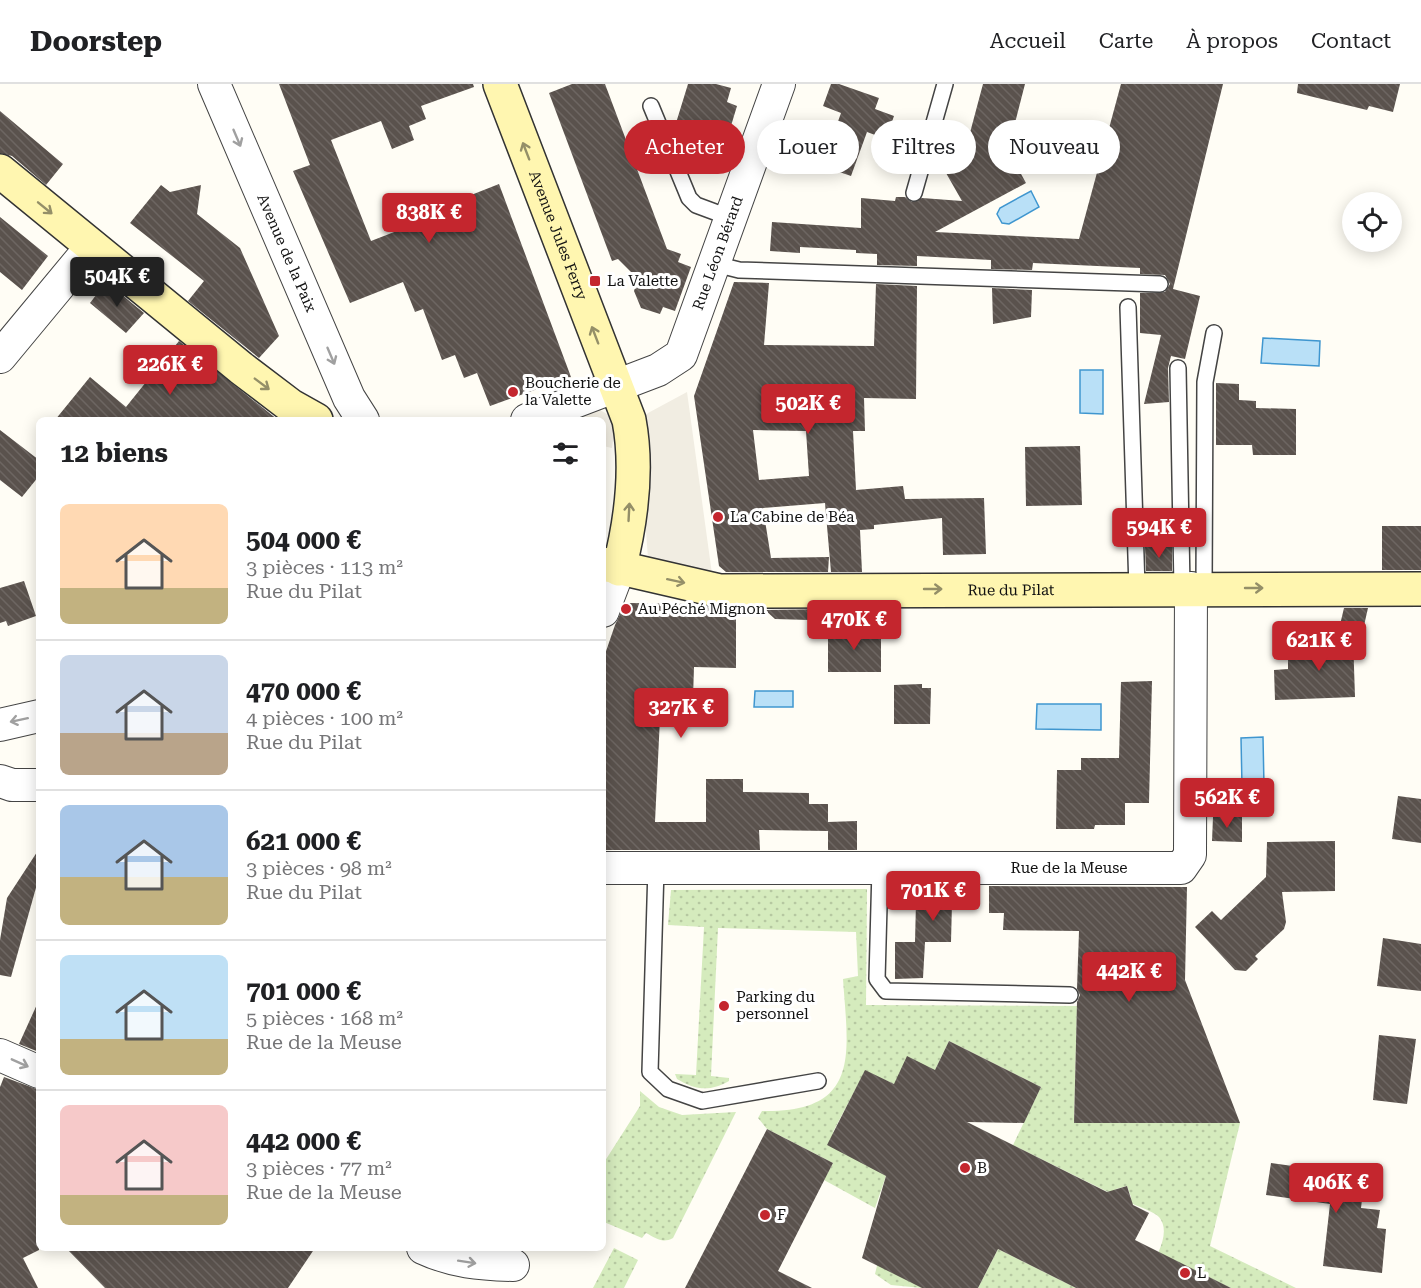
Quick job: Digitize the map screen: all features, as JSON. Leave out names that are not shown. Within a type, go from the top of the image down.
[{"type":"main road","name":"Avenue Jules Ferry","points":[[500,84],[629,420],[632,453],[628,534],[611,566]]},
{"type":"main road","points":[[0,171],[241,368],[291,406],[311,417]]},
{"type":"main road","name":"Rue du Pilat","points":[[611,566],[720,591],[1137,588],[1421,589]]},
{"type":"street","name":"Avenue de la Paix","points":[[214,84],[349,398],[361,417]]},
{"type":"street","name":"Rue Léon Bérard","points":[[616,386],[658,370],[681,356],[779,84]]},
{"type":"street","points":[[0,357],[92,246]]},
{"type":"street","points":[[535,417],[616,386]]},
{"type":"street","points":[[606,594],[611,566]]},
{"type":"street","name":"Rue de la Meuse","points":[[606,868],[1174,869],[1186,863],[1190,855],[1192,588]]},
{"type":"street","points":[[0,725],[36,717]]},
{"type":"street","points":[[0,781],[12,785],[36,784]]},
{"type":"street","points":[[0,1055],[36,1071]]},
{"type":"street","points":[[429,1251],[442,1257],[468,1263],[511,1267]]},
{"type":"lane","points":[[914,192],[945,84]]},
{"type":"lane","points":[[651,106],[689,198],[696,205],[732,218]]},
{"type":"lane","points":[[715,264],[739,270],[1160,284]]},
{"type":"lane","points":[[1128,307],[1137,588]]},
{"type":"lane","points":[[1192,588],[1205,382],[1214,333]]},
{"type":"lane","points":[[1178,368],[1192,588]]},
{"type":"lane","points":[[656,868],[650,1072],[668,1089],[702,1101],[818,1082]]},
{"type":"lane","points":[[880,869],[877,980],[886,991],[1070,995]]},
{"type":"green space","points":[[867,889],[866,1005],[1077,1006],[1074,1122],[1240,1123],[1210,1246],[1296,1288],[1231,1288],[1175,1261],[1138,1288],[1162,1243],[1163,1225],[1159,1217],[1128,1202],[1131,1197],[1127,1186],[1116,1189],[1114,1195],[1013,1145],[1041,1087],[949,1041],[935,1070],[894,1084],[865,1071],[833,1132],[864,1148],[886,1176],[875,1208],[824,1180],[833,1163],[767,1129],[758,1118],[762,1111],[794,1109],[818,1102],[833,1090],[842,1074],[847,1031],[843,979],[858,976],[856,932],[718,928],[711,1076],[729,1078],[729,1081],[715,1087],[703,1088],[690,1086],[677,1079],[675,1074],[696,1075],[704,927],[668,925],[671,890]]},
{"type":"green space","points":[[640,1091],[659,1107],[682,1115],[736,1112],[673,1238],[666,1240],[659,1240],[646,1233],[642,1238],[606,1223],[606,1159],[640,1106]]},
{"type":"green space","points":[[893,1200],[922,1288],[891,1285],[875,1274]]},
{"type":"green space","points":[[614,1248],[638,1260],[624,1288],[593,1288]]},
{"type":"green space","points":[[998,1249],[1076,1288],[978,1288]]},
{"type":"shaded area","points":[[687,392],[712,574],[648,559],[639,431],[643,418],[648,413]]},
{"type":"shaded area","points":[[596,408],[611,416],[615,424],[612,448],[606,447],[606,417],[577,417]]},
{"type":"water","points":[[1031,191],[1039,207],[1009,224],[1002,223],[997,214],[1000,208]]},
{"type":"water","points":[[1263,338],[1320,341],[1319,366],[1261,363]]},
{"type":"water","points":[[1080,370],[1103,370],[1103,414],[1080,413]]},
{"type":"water","points":[[755,691],[793,691],[793,707],[754,707]]},
{"type":"water","points":[[1037,704],[1101,704],[1101,730],[1036,729]]},
{"type":"water","points":[[1263,737],[1264,786],[1242,786],[1241,738]]},
{"type":"building","points":[[279,84],[473,84],[474,87],[421,106],[426,119],[409,126],[414,140],[392,149],[381,121],[331,140],[371,241],[420,222],[418,216],[499,184],[571,377],[490,406],[477,373],[464,378],[455,355],[442,360],[423,309],[415,312],[403,282],[350,303],[293,171],[310,165]]},
{"type":"building","points":[[572,84],[605,84],[624,135],[624,174],[639,174],[667,249],[681,254],[678,262],[691,267],[675,311],[663,307],[660,314],[641,308],[634,291],[638,279],[618,259],[612,261],[549,93]]},
{"type":"building","points":[[688,84],[716,84],[731,88],[727,102],[737,106],[733,120],[677,120]]},
{"type":"building","points":[[831,84],[839,84],[879,98],[875,109],[894,116],[893,120],[871,120],[871,133],[867,132],[859,154],[859,120],[838,120],[841,113],[823,106]]},
{"type":"building","points":[[983,84],[1025,84],[1016,120],[988,120],[988,174],[1021,174],[1026,183],[935,232],[1079,239],[1097,174],[1120,174],[1120,120],[1111,120],[1121,84],[1223,84],[1173,289],[1200,296],[1185,359],[1171,356],[1168,368],[1169,402],[1144,404],[1161,335],[1140,333],[1140,293],[1165,292],[1170,284],[1165,275],[1140,274],[1140,268],[1033,263],[1032,270],[991,269],[991,260],[917,256],[917,266],[877,265],[877,254],[856,253],[856,250],[800,247],[800,253],[770,251],[772,222],[861,228],[861,198],[895,201],[896,197],[905,197],[912,202],[922,198],[962,201],[947,174],[976,174],[976,120],[973,120]]},
{"type":"building","points":[[1298,84],[1400,84],[1393,112],[1369,106],[1367,110],[1297,93]]},
{"type":"building","points":[[0,111],[63,164],[46,185],[12,156],[0,153]]},
{"type":"building","points":[[161,185],[170,192],[201,185],[197,214],[240,248],[279,336],[259,358],[188,301],[204,281],[130,223]]},
{"type":"building","points":[[0,217],[48,256],[22,290],[0,272]]},
{"type":"building","points":[[106,282],[144,313],[126,333],[90,303]]},
{"type":"building","points":[[734,282],[769,283],[764,345],[874,346],[876,284],[917,286],[916,399],[864,398],[865,431],[853,431],[856,490],[903,486],[905,499],[984,498],[986,554],[943,555],[942,518],[874,525],[874,529],[860,530],[862,572],[831,572],[825,503],[763,508],[771,558],[829,557],[828,572],[726,572],[719,566],[694,396]],"holes":[[[753,430],[806,431],[809,476],[759,480]]]},
{"type":"building","points":[[992,288],[1032,290],[1031,317],[993,324]]},
{"type":"building","points":[[179,341],[274,417],[57,417],[90,377],[126,407]]},
{"type":"building","points":[[1216,383],[1239,384],[1239,400],[1256,401],[1256,408],[1296,409],[1296,455],[1253,455],[1252,445],[1216,445]]},
{"type":"building","points":[[0,430],[36,458],[36,480],[22,497],[0,480]]},
{"type":"building","points":[[1080,446],[1082,505],[1026,506],[1025,447]]},
{"type":"building","points":[[1382,526],[1421,526],[1421,570],[1382,570]]},
{"type":"building","points":[[1145,547],[1172,547],[1172,571],[1146,571]]},
{"type":"building","points":[[24,581],[36,616],[8,626],[6,621],[0,623],[0,588]]},
{"type":"building","points":[[630,603],[692,604],[736,610],[736,668],[694,667],[693,698],[661,697],[655,822],[706,822],[706,779],[743,779],[743,792],[809,793],[809,804],[828,804],[828,822],[857,821],[857,850],[828,850],[828,831],[759,830],[760,850],[606,850],[606,651],[623,608]]},
{"type":"building","points":[[1344,608],[1368,608],[1363,630],[1339,629]]},
{"type":"building","points":[[828,609],[828,619],[809,620],[775,619],[765,610]]},
{"type":"building","points":[[869,628],[869,633],[881,633],[881,672],[828,672],[828,629]]},
{"type":"building","points":[[1324,637],[1353,637],[1355,697],[1275,700],[1274,670],[1288,669],[1288,660],[1299,660],[1299,644],[1324,643]]},
{"type":"building","points":[[1152,681],[1149,803],[1125,803],[1125,825],[1095,825],[1094,829],[1056,829],[1057,770],[1081,770],[1081,758],[1119,758],[1121,682]]},
{"type":"building","points":[[922,684],[922,688],[931,688],[930,724],[894,724],[894,685]]},
{"type":"building","points":[[1398,796],[1421,799],[1421,843],[1392,839]]},
{"type":"building","points":[[1213,817],[1242,817],[1242,842],[1212,841]]},
{"type":"building","points":[[1335,841],[1335,891],[1282,892],[1286,922],[1284,929],[1255,956],[1258,959],[1246,971],[1235,970],[1195,927],[1212,911],[1221,920],[1266,877],[1267,842]]},
{"type":"building","points":[[36,854],[36,888],[11,977],[0,975],[0,940],[7,898]]},
{"type":"building","points":[[989,886],[1187,887],[1185,980],[1240,1123],[1074,1123],[1077,1002],[1080,995],[1077,989],[1079,931],[1003,930],[1004,913],[989,913]]},
{"type":"building","points":[[916,902],[952,903],[951,942],[915,942]]},
{"type":"building","points":[[1383,938],[1421,944],[1421,991],[1377,986]]},
{"type":"building","points":[[895,942],[925,942],[923,978],[895,979]]},
{"type":"building","points":[[36,1007],[36,1051],[19,1044]]},
{"type":"building","points":[[1379,1035],[1416,1039],[1407,1104],[1373,1100]]},
{"type":"building","name":"B","points":[[949,1041],[1041,1087],[1024,1123],[967,1122],[1107,1192],[1127,1186],[1133,1205],[1149,1213],[1135,1240],[1231,1288],[1076,1288],[998,1249],[978,1288],[922,1288],[862,1258],[886,1176],[827,1145],[865,1070],[894,1084],[907,1056],[935,1070]]},
{"type":"building","points":[[4,1077],[36,1089],[37,1251],[23,1258],[38,1288],[0,1288],[0,1087]]},
{"type":"building","name":"F","points":[[767,1129],[833,1163],[778,1271],[812,1288],[685,1288]]},
{"type":"building","points":[[1271,1163],[1365,1176],[1361,1208],[1380,1210],[1377,1228],[1386,1229],[1382,1273],[1323,1266],[1330,1204],[1266,1195]]},
{"type":"building","points":[[69,1251],[313,1251],[288,1288],[105,1288]]},
{"type":"place","name":"La Valette","points":[[595,281]]},
{"type":"place","name":"Boucherie de la Valette","points":[[513,392]]},
{"type":"place","name":"La Cabine de Béa","points":[[718,517]]},
{"type":"place","name":"Au Péché Mignon","points":[[626,609]]},
{"type":"place","name":"Parking du personnel","points":[[724,1006]]},
{"type":"place","name":"B","points":[[965,1168]]},
{"type":"place","name":"F","points":[[765,1215]]},
{"type":"place","name":"L","points":[[1185,1273]]}]
